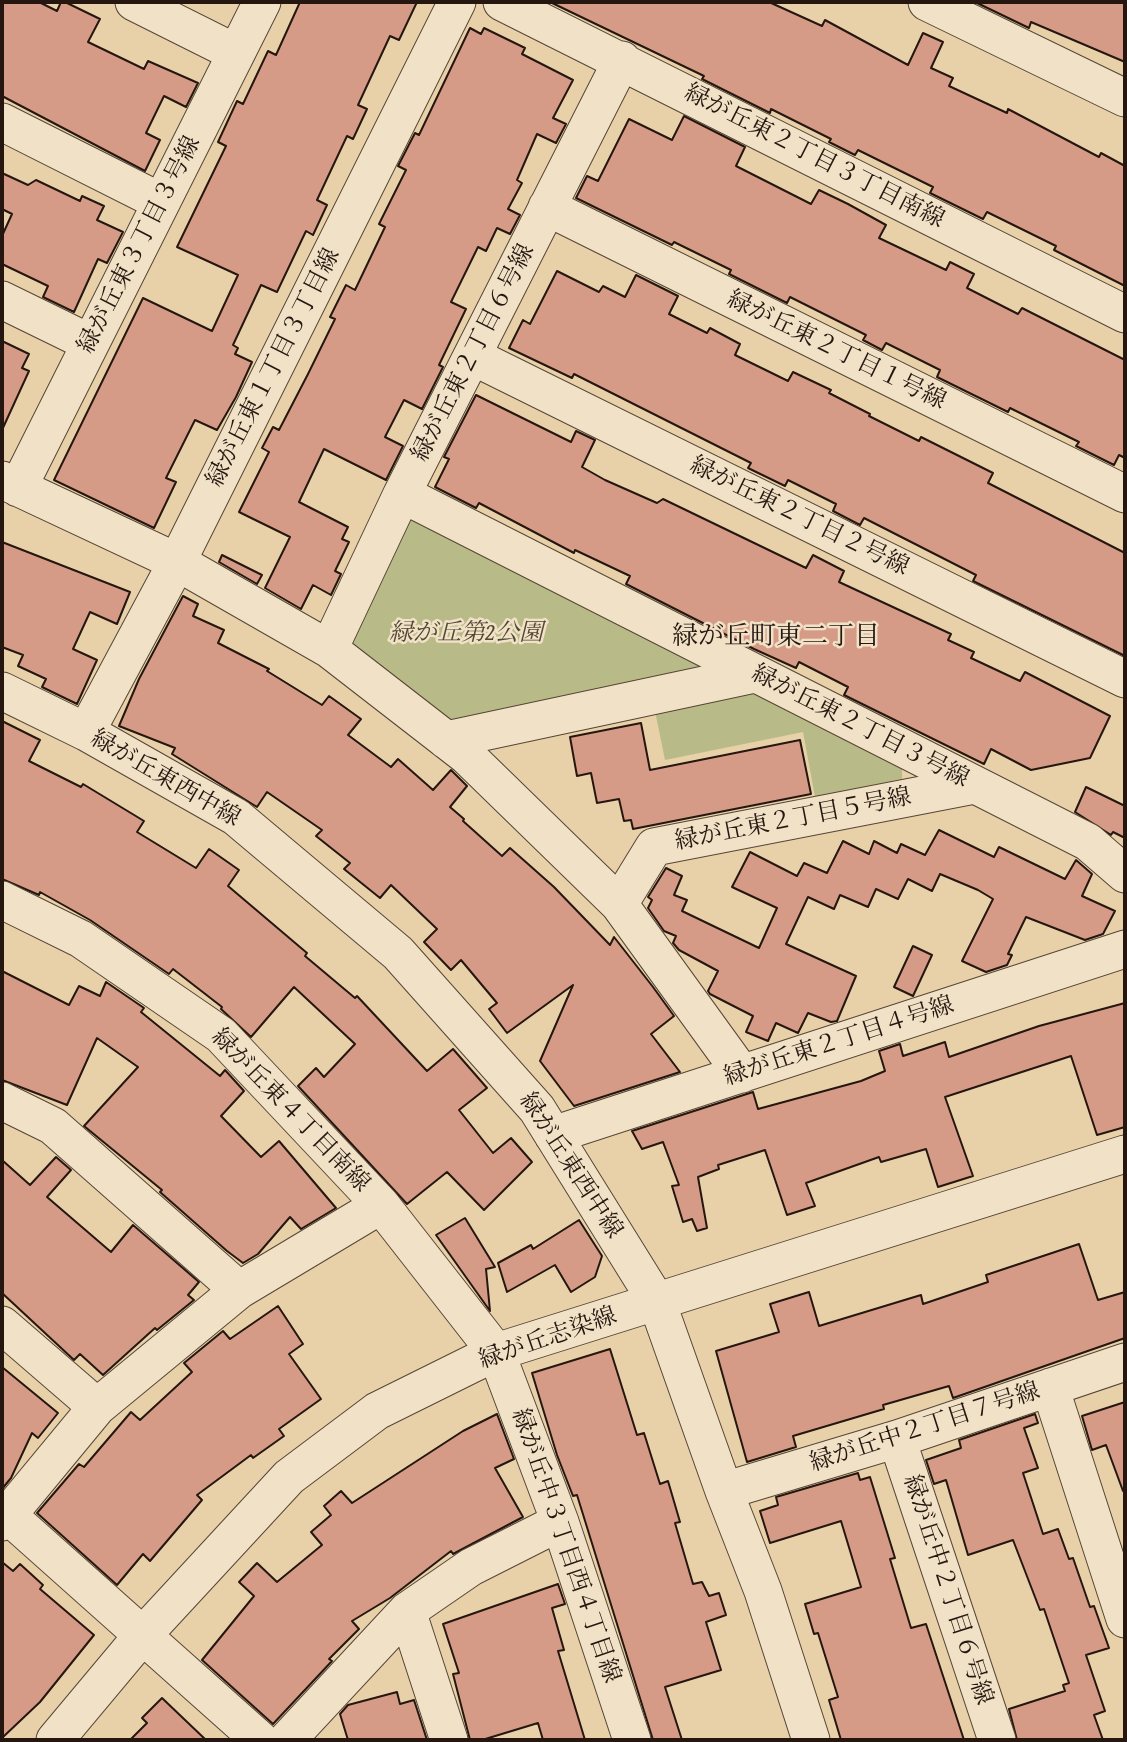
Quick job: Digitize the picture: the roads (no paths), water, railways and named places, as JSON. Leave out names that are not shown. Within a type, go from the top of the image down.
[{"type":"street","points":[[134,2],[236,53]]},
{"type":"street","name":"緑が丘東３丁目３号線","points":[[10,484],[90,343],[262,2]]},
{"type":"street","name":"緑が丘東１丁目３丁目線","points":[[86,732],[177,562],[457,2]]},
{"type":"street","name":"緑が丘東２丁目３丁目南線","points":[[502,2],[1125,314]]},
{"type":"street","points":[[927,2],[1125,98]]},
{"type":"street","name":"緑が丘東２丁目６号線","points":[[329,649],[402,494],[622,60]]},
{"type":"street","points":[[2,122],[161,202]]},
{"type":"street","name":"緑が丘東２丁目１号線","points":[[548,207],[1125,494]]},
{"type":"street","points":[[2,300],[90,343]]},
{"type":"street","name":"緑が丘東２丁目２号線","points":[[472,356],[1125,679]]},
{"type":"street","points":[[10,484],[177,562],[329,649],[467,756],[619,904],[742,1074]]},
{"type":"street","name":"緑が丘東２丁目３号線","points":[[402,494],[1088,842],[1125,874]]},
{"type":"street","points":[[446,740],[755,674]]},
{"type":"street","name":"緑が丘東西中線","points":[[2,691],[86,732],[236,817],[398,953],[537,1109],[657,1303],[763,1591],[811,1740]]},
{"type":"street","name":"緑が丘東２丁目５号線","points":[[619,904],[654,847],[974,785]]},
{"type":"street","name":"緑が丘東４丁目南線","points":[[2,900],[81,939],[221,1035],[381,1205],[496,1352]]},
{"type":"street","name":"緑が丘東２丁目４号線","points":[[553,1135],[1125,948]]},
{"type":"street","points":[[2,1101],[53,1126],[240,1290]]},
{"type":"street","name":"緑が丘志染線","points":[[55,1740],[142,1636],[289,1477],[377,1411],[496,1352],[1125,1154]]},
{"type":"street","points":[[260,1740],[4,1515],[97,1407],[240,1290],[381,1205]]},
{"type":"street","points":[[2,1325],[97,1407]]},
{"type":"street","name":"緑が丘中３丁目西４丁目線","points":[[496,1352],[560,1522],[632,1740]]},
{"type":"street","name":"緑が丘中２丁目７号線","points":[[724,1491],[897,1439],[1125,1362]]},
{"type":"street","points":[[1050,1387],[1125,1619]]},
{"type":"street","name":"緑が丘中２丁目６号線","points":[[897,1439],[997,1740]]},
{"type":"street","points":[[287,1740],[407,1611],[471,1567],[560,1522]]},
{"type":"street","points":[[407,1611],[449,1740]]},
{"type":"district","name":"緑が丘町東二丁目","points":[[776,637]]},
{"type":"park label","name":"緑が丘第2公園","points":[[466,634]]}]
